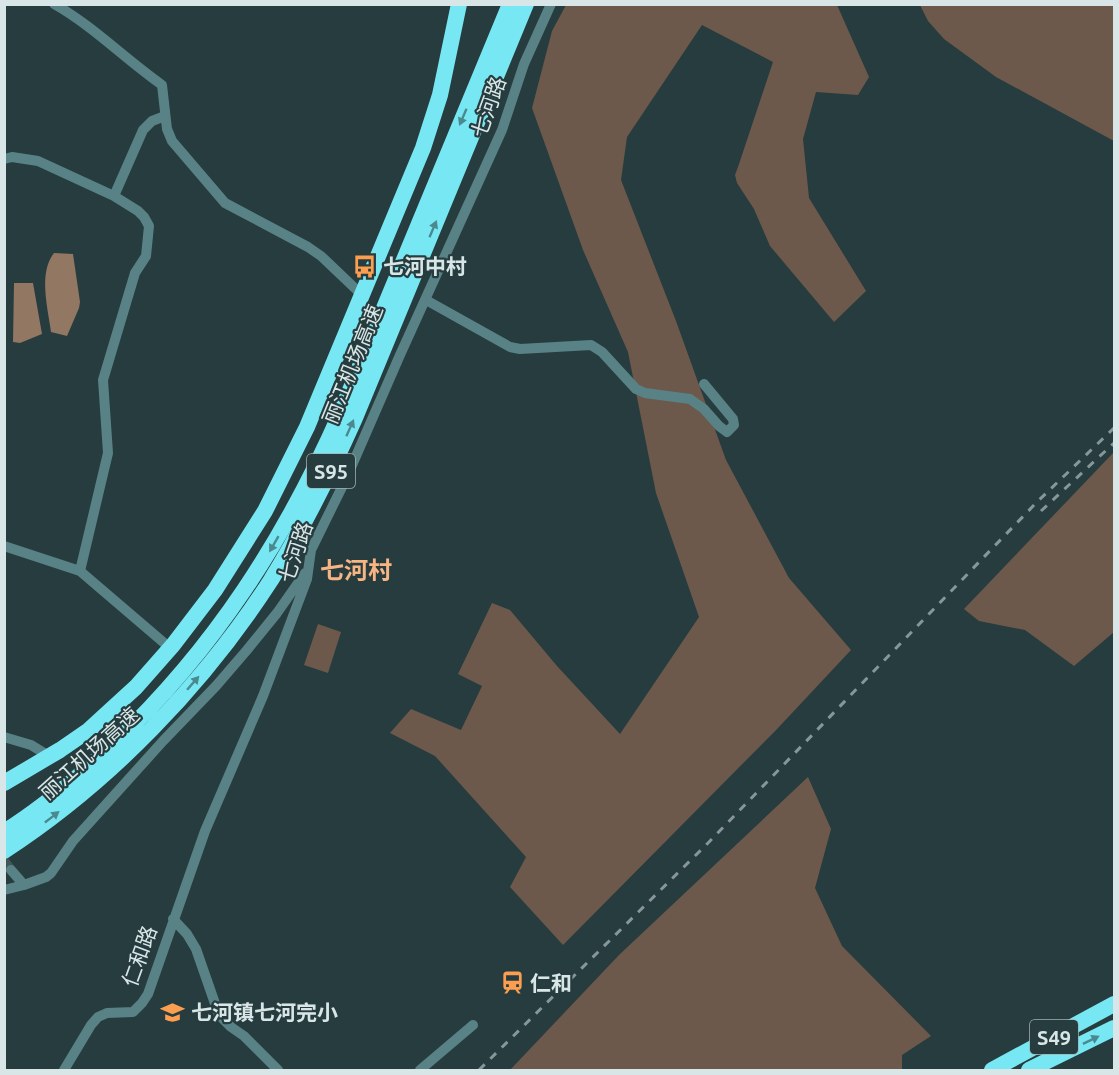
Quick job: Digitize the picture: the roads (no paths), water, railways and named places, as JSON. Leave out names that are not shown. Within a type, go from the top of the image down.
[{"type":"highway","points":[[4,783],[74,740],[105,717],[136,687],[215,590],[265,512],[307,427],[432,121],[447,68],[459,4]]},
{"type":"highway","name":"丽江机场高速","points":[[4,832],[77,777],[152,706],[222,623],[272,549],[314,471],[341,412],[510,4]]},
{"type":"highway","name":"丽江机场高速","points":[[4,851],[42,825],[87,788],[163,716],[228,641],[285,557],[328,478],[355,418],[526,4]]},
{"type":"highway","name":"S49","points":[[992,1071],[1114,1004]]},
{"type":"highway","name":"S49","points":[[1029,1071],[1114,1028]]},
{"type":"street","name":"七河路","points":[[173,919],[205,831],[263,696],[307,579],[311,550],[346,479],[502,130],[524,64],[551,4]]},
{"type":"street","points":[[58,6],[94,31],[162,85],[168,134],[176,148],[225,204],[308,247],[321,256],[362,295]]},
{"type":"street","points":[[114,196],[143,130],[152,121],[165,116]]},
{"type":"street","points":[[4,159],[12,157],[38,161],[114,196],[144,217],[150,232],[146,256],[135,273],[103,380],[108,453],[80,571]]},
{"type":"street","points":[[426,300],[510,346],[526,350],[591,345],[602,352],[636,389],[645,393],[690,399],[704,409],[719,426],[727,432],[730,431],[734,425],[733,419],[704,384]]},
{"type":"street","points":[[4,546],[80,571],[170,648]]},
{"type":"street","points":[[4,890],[24,885],[51,873],[73,841],[247,650],[277,613],[308,567]]},
{"type":"street","points":[[4,736],[31,744],[49,756]]},
{"type":"street","points":[[11,870],[24,885]]},
{"type":"street","points":[[173,919],[187,934],[196,949],[219,1015],[278,1071]]},
{"type":"street","name":"仁和路","points":[[64,1071],[98,1017],[106,1013],[133,1012],[142,1003],[148,993],[173,919]]},
{"type":"street","points":[[420,1071],[473,1025]]},
{"type":"tunnel","points":[[4,861],[11,870]]},
{"type":"railway","points":[[479,1070],[709,842],[1037,502],[1114,428]]},
{"type":"railway","points":[[1041,511],[1114,443]]},
{"type":"place","name":"七河中村","points":[[365,266]]},
{"type":"place","name":"仁和","points":[[512,983]]},
{"type":"place","name":"七河镇七河完小","points":[[173,1012]]},
{"type":"district","name":"七河村","points":[[356,570]]}]
